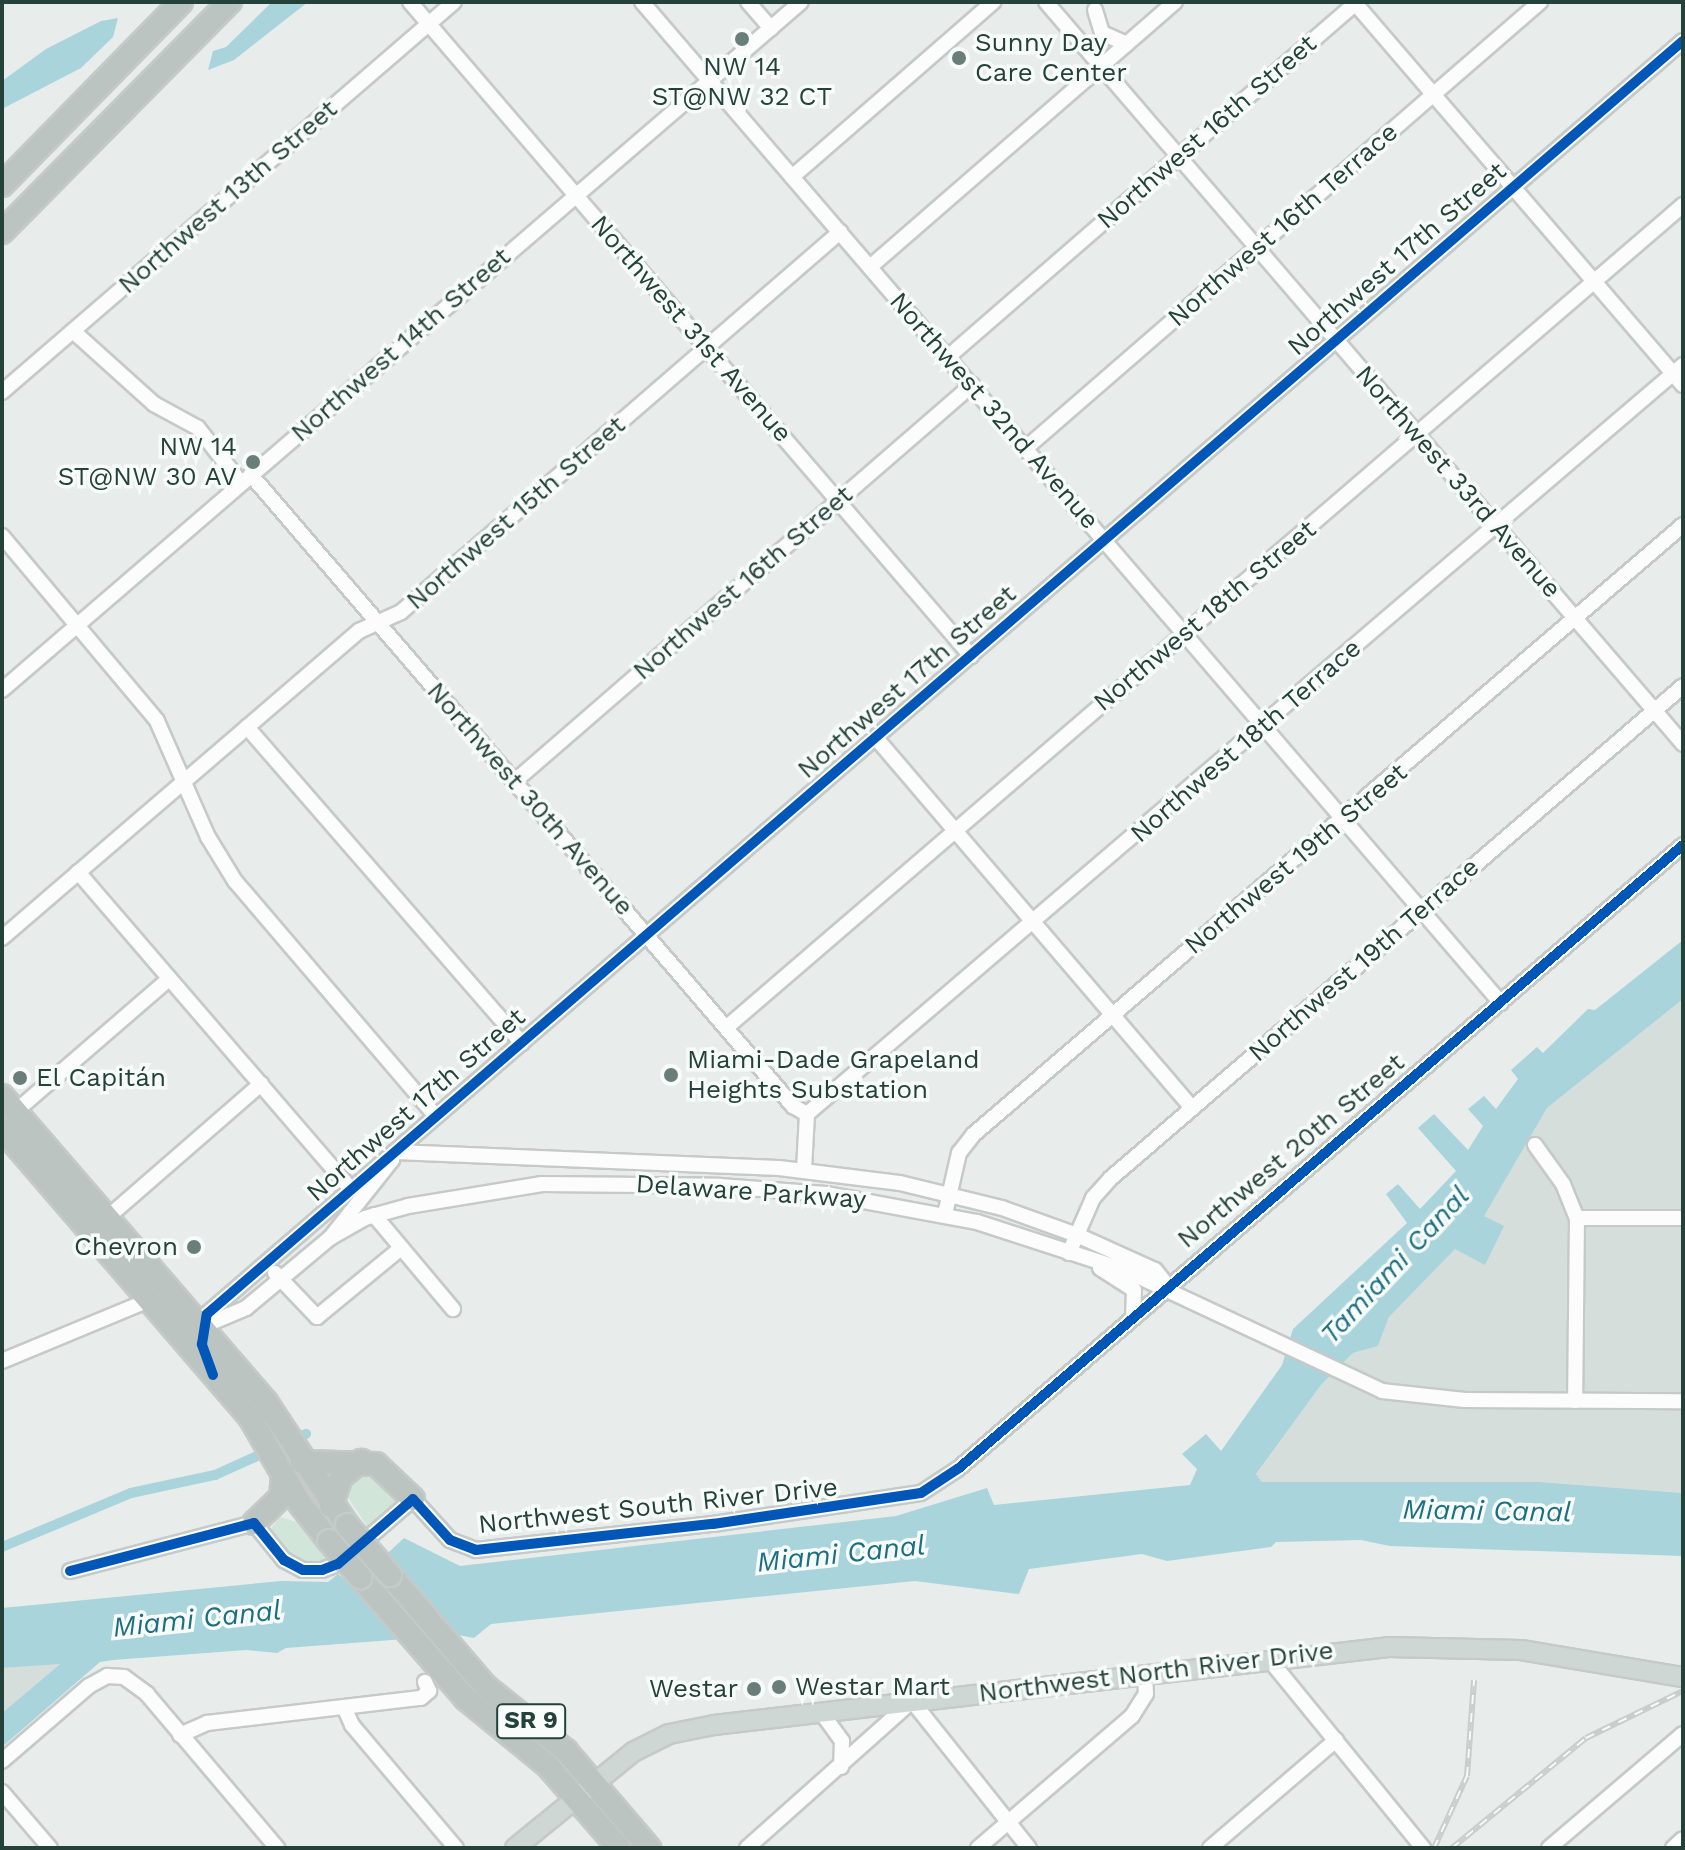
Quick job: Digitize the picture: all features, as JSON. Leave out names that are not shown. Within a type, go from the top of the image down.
[{"type":"highway","points":[[2,185],[181,2]]},
{"type":"highway","points":[[2,232],[230,2]]},
{"type":"highway","points":[[2,165],[40,146]]},
{"type":"highway","name":"SR 9","points":[[6,1116],[37,1136],[222,1351],[293,1468],[307,1513],[436,1681],[584,1788],[649,1848]]},
{"type":"highway","name":"SR 9","points":[[6,1116],[77,1215],[149,1300],[213,1375],[266,1422]]},
{"type":"highway","points":[[77,1215],[108,1217]]},
{"type":"highway","points":[[167,1321],[201,1327]]},
{"type":"highway","points":[[331,1506],[341,1477],[361,1461]]},
{"type":"highway","points":[[254,1523],[281,1497],[293,1468],[361,1461],[383,1468],[413,1499]]},
{"type":"highway","name":"SR 9","points":[[293,1468],[331,1506],[490,1691],[557,1743],[619,1848]]},
{"type":"highway","points":[[254,1523],[283,1509],[307,1513]]},
{"type":"main road","name":"Northwest North River Drive","points":[[584,1788],[633,1752],[682,1730],[1373,1648],[1467,1647],[1563,1656],[1683,1677]]},
{"type":"main road","points":[[515,1848],[584,1788]]},
{"type":"street","name":"Northwest 31st Avenue","points":[[410,2],[971,656]]},
{"type":"street","name":"Northwest 13th Street","points":[[2,392],[454,2]]},
{"type":"street","name":"Northwest 32nd Avenue","points":[[642,2],[1501,1003]]},
{"type":"street","points":[[748,2],[771,28]]},
{"type":"street","name":"Northwest 14th Street","points":[[2,690],[801,2]]},
{"type":"street","points":[[792,177],[993,2]]},
{"type":"street","name":"Northwest 33rd Avenue","points":[[1046,2],[1683,744]]},
{"type":"street","points":[[870,267],[1175,2]]},
{"type":"street","name":"Northwest 16th Terrace","points":[[1026,448],[1540,2]]},
{"type":"street","points":[[1355,3],[1594,281],[1680,374]]},
{"type":"street","name":"Northwest 16th Street","points":[[948,357],[1355,3]]},
{"type":"street","points":[[1070,30],[1096,6]]},
{"type":"street","points":[[1096,6],[1102,33],[1127,44]]},
{"type":"street","name":"Northwest 17th Street","points":[[201,1327],[207,1314],[351,1189],[1683,41]]},
{"type":"street","name":"Northwest 18th Street","points":[[727,1027],[1683,205]]},
{"type":"street","name":"Northwest 15th Street","points":[[2,938],[359,631],[401,612],[840,232]]},
{"type":"street","name":"Northwest 30th Avenue","points":[[73,331],[154,404],[198,428],[246,479],[378,623],[793,1106],[807,1114]]},
{"type":"street","name":"Northwest 18th Terrace","points":[[807,1114],[1496,526],[1680,374]]},
{"type":"street","name":"Northwest 16th Street","points":[[515,781],[972,385]]},
{"type":"street","name":"Northwest 19th Street","points":[[945,1214],[967,1141],[1683,525]]},
{"type":"street","points":[[2,536],[157,721],[208,837],[235,881],[436,1116],[431,1137],[440,1153]]},
{"type":"street","name":"Northwest 19th Terrace","points":[[1069,1253],[1103,1185],[1683,686]]},
{"type":"street","points":[[247,727],[522,1043]]},
{"type":"street","points":[[876,738],[1192,1108]]},
{"type":"street","name":"Northwest 20th Street","points":[[927,1490],[1683,845]]},
{"type":"street","points":[[78,872],[351,1189]]},
{"type":"street","points":[[6,1116],[169,979]]},
{"type":"street","points":[[108,1217],[261,1084]]},
{"type":"street","points":[[804,1170],[807,1114]]},
{"type":"street","points":[[1535,1145],[1563,1184],[1577,1218],[1575,1401],[1683,1401]]},
{"type":"street","name":"Northwest 17th Street","points":[[246,1308],[330,1238],[396,1152]]},
{"type":"street","name":"Delaware Parkway","points":[[396,1152],[804,1170],[949,1193],[1077,1235],[1155,1270],[1168,1287]]},
{"type":"street","name":"Delaware Parkway","points":[[330,1238],[374,1215],[495,1189],[589,1183],[787,1190],[945,1214],[1069,1253],[1168,1287],[1351,1380],[1411,1397],[1575,1401]]},
{"type":"street","points":[[374,1215],[453,1309]]},
{"type":"street","points":[[1577,1218],[1683,1218]]},
{"type":"street","points":[[267,1264],[317,1317],[401,1248]]},
{"type":"street","points":[[1090,1261],[1134,1290],[1133,1316]]},
{"type":"street","points":[[2,1361],[149,1300]]},
{"type":"street","points":[[213,1375],[204,1354],[201,1327],[246,1308]]},
{"type":"street","points":[[222,1351],[225,1331],[246,1308]]},
{"type":"street","name":"Northwest South River Drive","points":[[413,1499],[450,1540],[476,1550],[871,1504],[927,1490]]},
{"type":"street","points":[[70,1571],[254,1523],[284,1560],[303,1570],[322,1570],[338,1564],[413,1499]]},
{"type":"street","points":[[1269,1659],[1423,1848]]},
{"type":"street","points":[[978,1848],[1137,1710],[1146,1694],[1145,1674]]},
{"type":"street","points":[[2,1761],[89,1686],[113,1675],[136,1683],[277,1848]]},
{"type":"street","points":[[180,1735],[207,1723],[424,1698],[436,1681]]},
{"type":"street","points":[[747,1848],[912,1701],[1029,1848]]},
{"type":"street","points":[[344,1707],[352,1725],[456,1848]]},
{"type":"street","points":[[821,1712],[842,1741],[841,1767]]},
{"type":"street","points":[[1549,1848],[1683,1734]]},
{"type":"street","points":[[1210,1848],[1336,1740]]},
{"type":"street","points":[[2,1792],[50,1848]]},
{"type":"street","points":[[1673,1848],[1683,1839]]},
{"type":"shaded area","points":[[1683,999],[1683,1493],[1540,1482],[1262,1482],[1256,1474],[1321,1385],[1353,1353],[1378,1346],[1389,1317],[1455,1248],[1485,1264],[1483,1216],[1547,1108]]},
{"type":"shaded area","points":[[61,1663],[2,1713],[2,1668]]},
{"type":"green space","points":[[368,1471],[397,1500],[369,1529],[345,1493],[349,1480]]},
{"type":"green space","points":[[280,1517],[297,1522],[328,1561],[304,1563],[288,1555],[268,1532]]},
{"type":"water","points":[[272,2],[308,2],[234,60],[208,70],[213,51],[226,47]]},
{"type":"water","points":[[118,18],[113,37],[81,68],[2,109],[2,81],[46,49],[101,21]]},
{"type":"water","points":[[1683,940],[1683,999],[1547,1108],[1484,1216],[1504,1226],[1485,1265],[1455,1249],[1389,1317],[1378,1346],[1353,1353],[1321,1385],[1256,1474],[1262,1482],[1540,1482],[1683,1493],[1683,1556],[1390,1546],[1361,1540],[1276,1542],[1271,1547],[1167,1561],[1142,1554],[1029,1569],[1019,1594],[915,1581],[491,1624],[474,1638],[458,1635],[286,1648],[277,1653],[246,1650],[113,1660],[100,1662],[2,1747],[2,1713],[60,1664],[2,1668],[2,1608],[281,1581],[328,1582],[338,1574],[352,1586],[404,1538],[460,1566],[896,1516],[987,1488],[994,1505],[1190,1485],[1197,1469],[1182,1454],[1206,1434],[1221,1451],[1282,1365],[1293,1329],[1407,1223],[1386,1194],[1398,1184],[1420,1209],[1456,1171],[1418,1128],[1434,1114],[1468,1150],[1483,1126],[1468,1109],[1484,1096],[1496,1109],[1518,1079],[1511,1070],[1537,1047],[1543,1053],[1588,1009],[1595,1010]]},
{"type":"waterway","points":[[2,1547],[131,1493],[215,1475],[306,1434]]},
{"type":"railway","points":[[1434,1848],[1467,1776],[1474,1680]]},
{"type":"railway","points":[[1452,1848],[1586,1738],[1683,1691]]},
{"type":"cycle path","points":[[213,1375],[202,1344],[207,1314],[1683,41]]},
{"type":"cycle path","points":[[70,1571],[254,1523],[284,1560],[303,1570],[322,1570],[338,1564],[413,1499],[450,1540],[476,1550],[713,1524],[921,1493],[959,1468],[1683,845]]},
{"type":"place","name":"NW 14 ST@NW 32 CT","points":[[742,39]]},
{"type":"place","name":"Sunny Day Care Center","points":[[959,58]]},
{"type":"place","name":"NW 14 ST@NW 30 AV","points":[[253,462]]},
{"type":"place","name":"Miami-Dade Grapeland Heights Substation","points":[[671,1075]]},
{"type":"place","name":"El Capitán","points":[[20,1078]]},
{"type":"place","name":"Chevron","points":[[194,1247]]},
{"type":"place","name":"Westar Mart","points":[[779,1687]]},
{"type":"place","name":"Westar","points":[[754,1689]]},
{"type":"water label","name":"Tamiami Canal","points":[[1395,1265]]},
{"type":"water label","name":"Miami Canal","points":[[1487,1511]]},
{"type":"water label","name":"Miami Canal","points":[[841,1554]]},
{"type":"water label","name":"Miami Canal","points":[[197,1619]]}]
